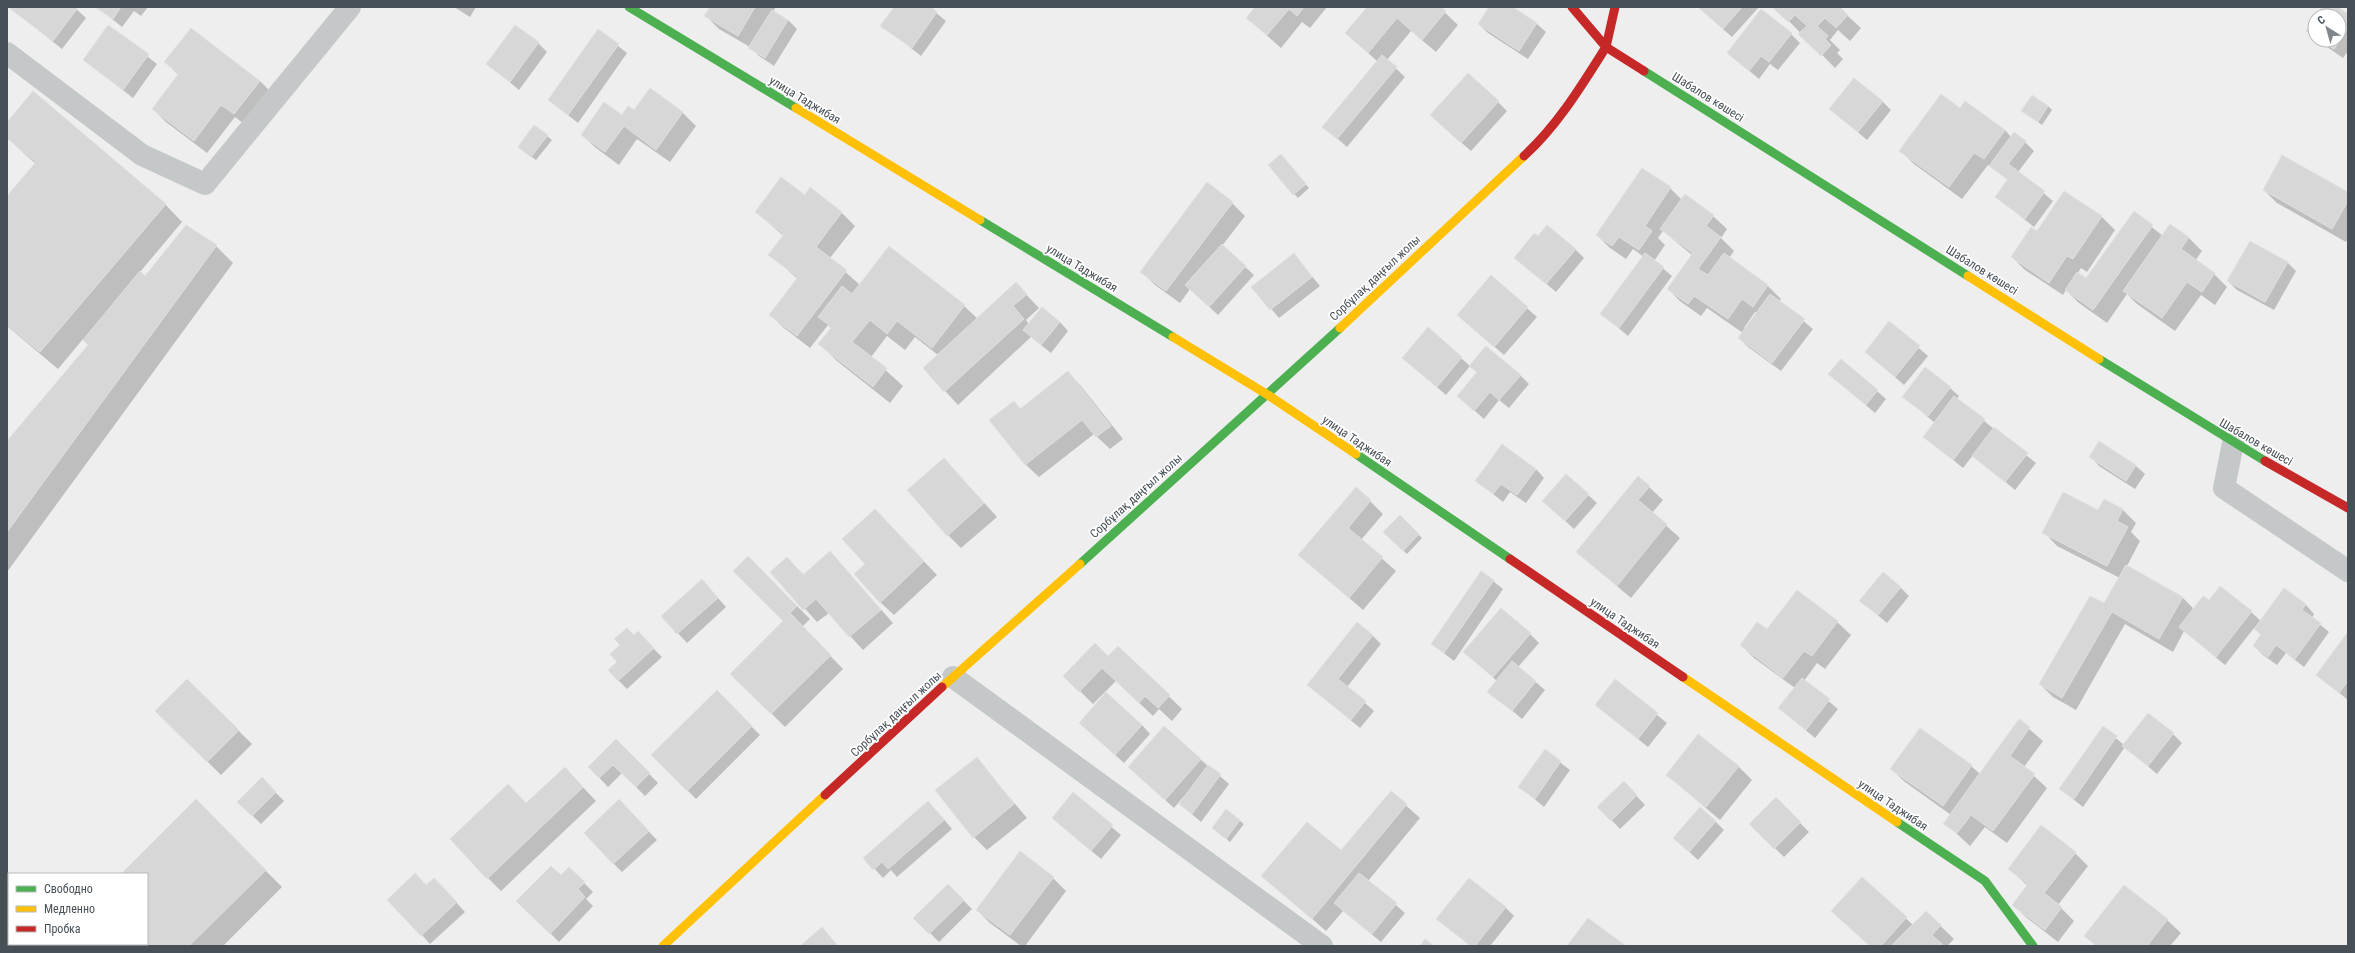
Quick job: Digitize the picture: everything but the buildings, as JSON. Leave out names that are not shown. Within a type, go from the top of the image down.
[{"type":"main road","name":"улица Таджибая","points":[[629,7],[1268,395],[1984,881],[2033,946]]},
{"type":"main road","name":"Шабалов көшесі","points":[[1572,7],[1606,47],[2233,443],[2348,508]]},
{"type":"main road","points":[[1606,47],[1614,7]]},
{"type":"main road","name":"Сорбұлақ даңғыл жолы","points":[[663,946],[954,677],[1268,395],[1535,146],[1574,97],[1606,47]]},
{"type":"street","points":[[7,53],[142,155],[205,184],[350,7]]},
{"type":"street","points":[[2233,443],[2224,488],[2348,571]]},
{"type":"street","points":[[954,677],[1322,946]]},
{"type":"traffic: fast","points":[[629,7],[796,108]]},
{"type":"traffic: fast","points":[[1644,71],[1968,276]]},
{"type":"traffic: fast","points":[[980,220],[1173,337]]},
{"type":"traffic: fast","points":[[1080,564],[1340,328]]},
{"type":"traffic: fast","points":[[2099,359],[2265,461]]},
{"type":"traffic: fast","points":[[1356,454],[1510,559]]},
{"type":"traffic: fast","points":[[1897,822],[1985,881],[2033,946]]},
{"type":"traffic: slow","points":[[796,108],[980,220]]},
{"type":"traffic: slow","points":[[1340,328],[1524,156]]},
{"type":"traffic: slow","points":[[1968,276],[2099,359]]},
{"type":"traffic: slow","points":[[1173,337],[1268,395],[1356,454]]},
{"type":"traffic: slow","points":[[942,687],[1080,564]]},
{"type":"traffic: slow","points":[[1683,677],[1897,822]]},
{"type":"traffic: slow","points":[[663,946],[825,795]]},
{"type":"traffic: jam","points":[[1572,7],[1606,47]]},
{"type":"traffic: jam","points":[[1606,47],[1615,7]]},
{"type":"traffic: jam","points":[[1524,156],[1559,118],[1606,47],[1644,71]]},
{"type":"traffic: jam","points":[[2265,461],[2348,508]]},
{"type":"traffic: jam","points":[[1510,559],[1683,677]]},
{"type":"traffic: jam","points":[[825,795],[942,687]]}]
